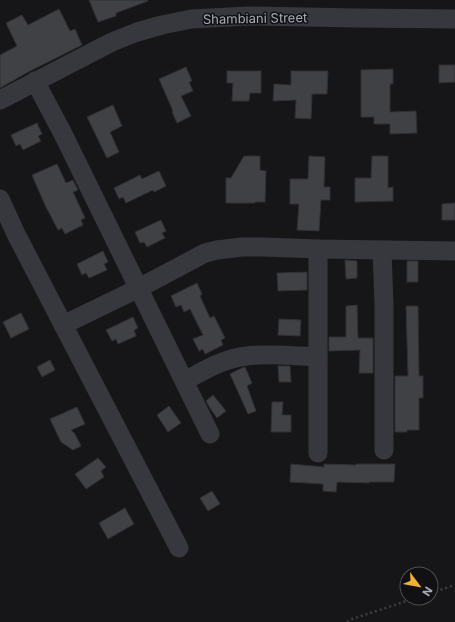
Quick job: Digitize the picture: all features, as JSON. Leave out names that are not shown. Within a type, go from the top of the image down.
[{"type":"street","name":"Shambiani Street","points":[[0,100],[112,42],[137,32],[191,19],[249,16],[455,19]]},
{"type":"street","points":[[35,81],[63,134],[210,434]]},
{"type":"street","points":[[0,199],[16,234],[179,548]]},
{"type":"street","points":[[63,324],[139,288],[204,253],[217,250],[264,246],[318,249],[455,251]]},
{"type":"street","points":[[318,249],[318,453]]},
{"type":"street","points":[[382,250],[384,305],[384,450]]},
{"type":"street","points":[[185,381],[203,370],[225,361],[246,356],[268,355],[318,357]]},
{"type":"path","points":[[439,590],[455,585]]},
{"type":"path","points":[[347,622],[399,604]]},
{"type":"building","points":[[89,0],[148,1],[116,13],[116,16],[98,22]]},
{"type":"building","points":[[59,9],[70,31],[75,29],[82,45],[0,88],[0,55],[17,46],[6,23],[22,15],[28,25]]},
{"type":"building","points":[[439,65],[455,65],[455,82],[439,83]]},
{"type":"building","points":[[186,67],[192,81],[189,82],[193,91],[181,96],[191,116],[177,123],[159,79]]},
{"type":"building","points":[[393,69],[393,84],[390,84],[390,112],[416,111],[417,133],[390,134],[390,124],[374,124],[374,117],[361,117],[361,70]]},
{"type":"building","points":[[227,71],[261,71],[261,93],[250,93],[249,101],[232,101],[233,83],[227,83]]},
{"type":"building","points":[[291,71],[328,71],[327,94],[312,94],[311,119],[295,118],[296,100],[273,101],[274,84],[291,85]]},
{"type":"building","points":[[113,105],[122,126],[110,132],[119,152],[107,158],[87,117]]},
{"type":"building","points":[[37,123],[42,134],[38,136],[41,141],[23,150],[20,144],[16,146],[11,135]]},
{"type":"building","points":[[244,156],[260,156],[260,170],[266,171],[265,202],[226,203],[226,178],[231,178]]},
{"type":"building","points":[[309,156],[325,157],[324,187],[330,187],[330,200],[321,200],[319,231],[297,230],[299,204],[290,204],[290,179],[308,179]]},
{"type":"building","points":[[372,156],[388,156],[388,188],[393,187],[393,201],[355,202],[355,178],[371,178]]},
{"type":"building","points":[[57,164],[66,183],[73,180],[78,190],[73,192],[85,218],[81,220],[83,225],[65,234],[62,228],[58,230],[32,175]]},
{"type":"building","points":[[159,171],[166,186],[154,192],[153,190],[126,203],[123,197],[119,199],[114,188],[140,175],[142,179]]},
{"type":"building","points":[[455,203],[455,220],[442,220],[442,204]]},
{"type":"building","points":[[161,220],[166,231],[162,233],[165,238],[147,247],[144,242],[140,243],[135,232]]},
{"type":"building","points":[[103,251],[108,262],[104,264],[107,270],[89,278],[86,273],[82,275],[77,264]]},
{"type":"building","points":[[345,260],[357,261],[357,278],[346,279]]},
{"type":"building","points":[[407,261],[418,261],[418,282],[407,282]]},
{"type":"building","points":[[307,272],[307,290],[278,291],[277,273]]},
{"type":"building","points":[[197,283],[202,294],[200,296],[210,318],[214,316],[225,338],[221,340],[223,345],[205,354],[203,349],[199,351],[193,339],[203,335],[190,309],[184,312],[181,305],[176,307],[171,296]]},
{"type":"building","points":[[357,305],[358,338],[373,338],[373,373],[359,373],[360,350],[329,351],[329,337],[346,337],[346,306]]},
{"type":"building","points":[[406,306],[418,306],[419,376],[423,376],[423,398],[419,398],[419,430],[395,432],[395,376],[408,376]]},
{"type":"building","points":[[21,313],[29,329],[11,338],[3,322]]},
{"type":"building","points":[[133,317],[138,328],[134,330],[136,336],[118,344],[116,339],[112,341],[106,330]]},
{"type":"building","points":[[279,319],[301,320],[300,336],[278,335]]},
{"type":"building","points":[[50,360],[55,370],[42,377],[37,367]]},
{"type":"building","points":[[278,366],[290,366],[291,382],[279,382]]},
{"type":"building","points":[[245,367],[252,383],[247,386],[256,411],[248,414],[230,374]]},
{"type":"building","points":[[213,395],[226,411],[217,418],[206,401]]},
{"type":"building","points":[[272,402],[283,402],[282,415],[291,415],[291,432],[271,432]]},
{"type":"building","points":[[169,406],[181,423],[168,432],[157,415]]},
{"type":"building","points":[[77,407],[85,424],[71,430],[75,434],[81,446],[73,450],[61,442],[50,419]]},
{"type":"building","points":[[98,458],[106,467],[101,471],[104,477],[86,489],[75,474]]},
{"type":"building","points":[[291,464],[324,467],[324,464],[395,464],[394,482],[337,482],[336,492],[323,491],[323,484],[290,482]]},
{"type":"building","points":[[212,491],[220,504],[208,511],[200,498]]},
{"type":"building","points":[[125,508],[134,524],[108,539],[99,523]]}]
